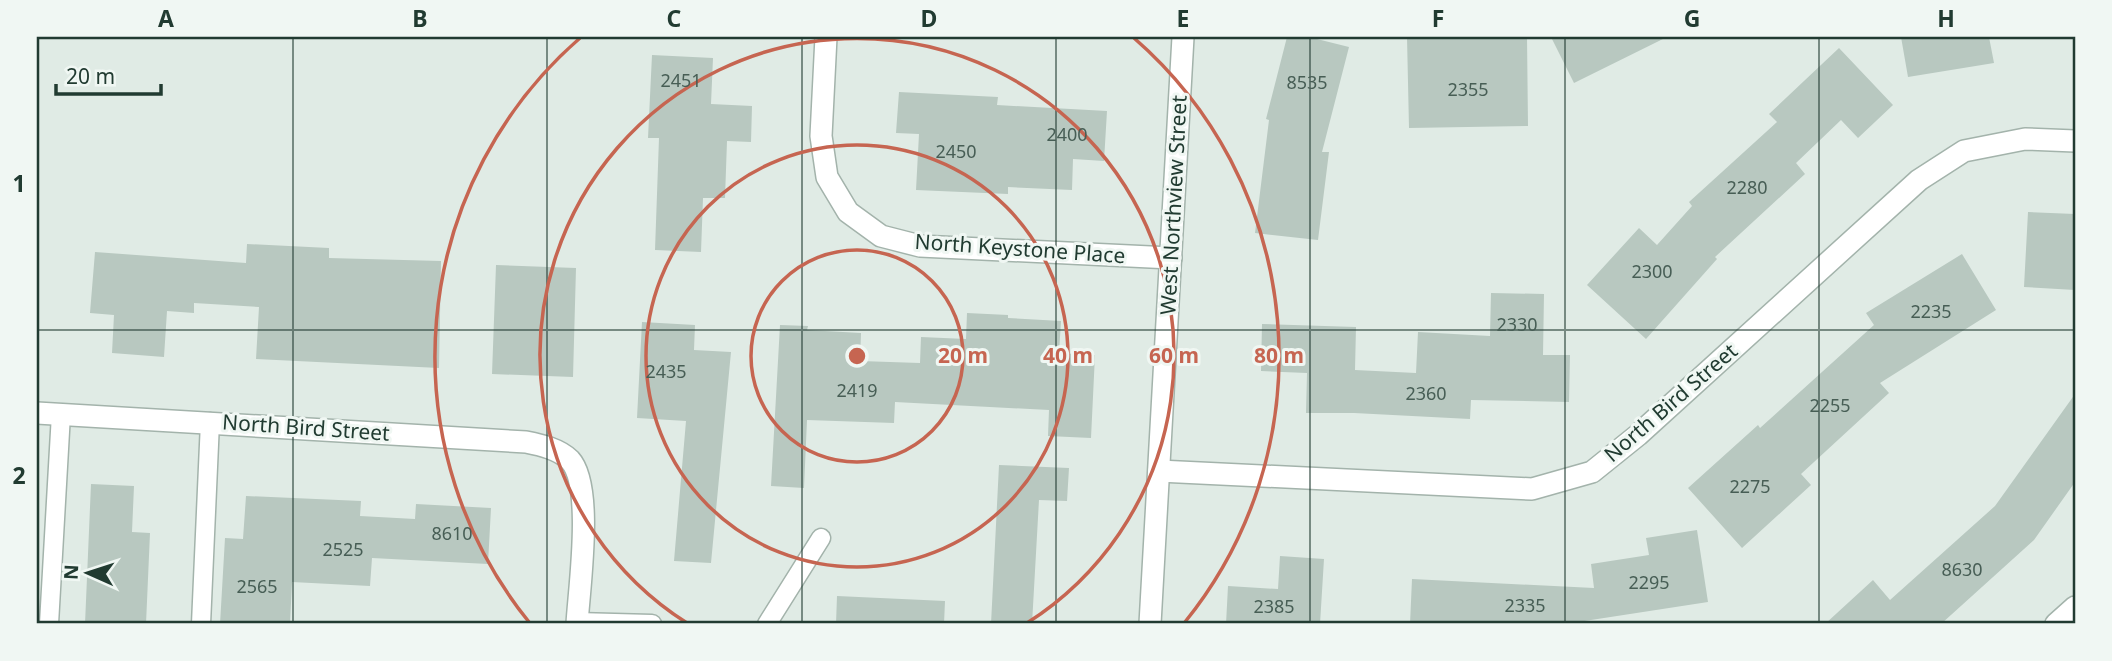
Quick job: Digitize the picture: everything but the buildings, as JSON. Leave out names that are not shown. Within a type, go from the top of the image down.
[{"type":"street","name":"North Keystone Place","points":[[826,37],[821,136],[827,177],[848,212],[881,236],[920,246],[1171,258]]},
{"type":"street","name":"West Northview Street","points":[[1150,624],[1184,37]]},
{"type":"street","name":"North Bird Street","points":[[1159,471],[1532,489],[1592,472],[1638,435],[1919,180],[1964,151],[2025,139],[2075,141]]},
{"type":"street","name":"North Bird Street","points":[[37,413],[526,442],[551,448],[570,461],[581,480],[584,503],[577,623]]},
{"type":"street","points":[[2056,624],[2075,607]]},
{"type":"lane","points":[[50,624],[61,414]]},
{"type":"lane","points":[[201,624],[210,422]]},
{"type":"lane","points":[[767,624],[821,538]]},
{"type":"lane","points":[[577,623],[652,624]]}]
